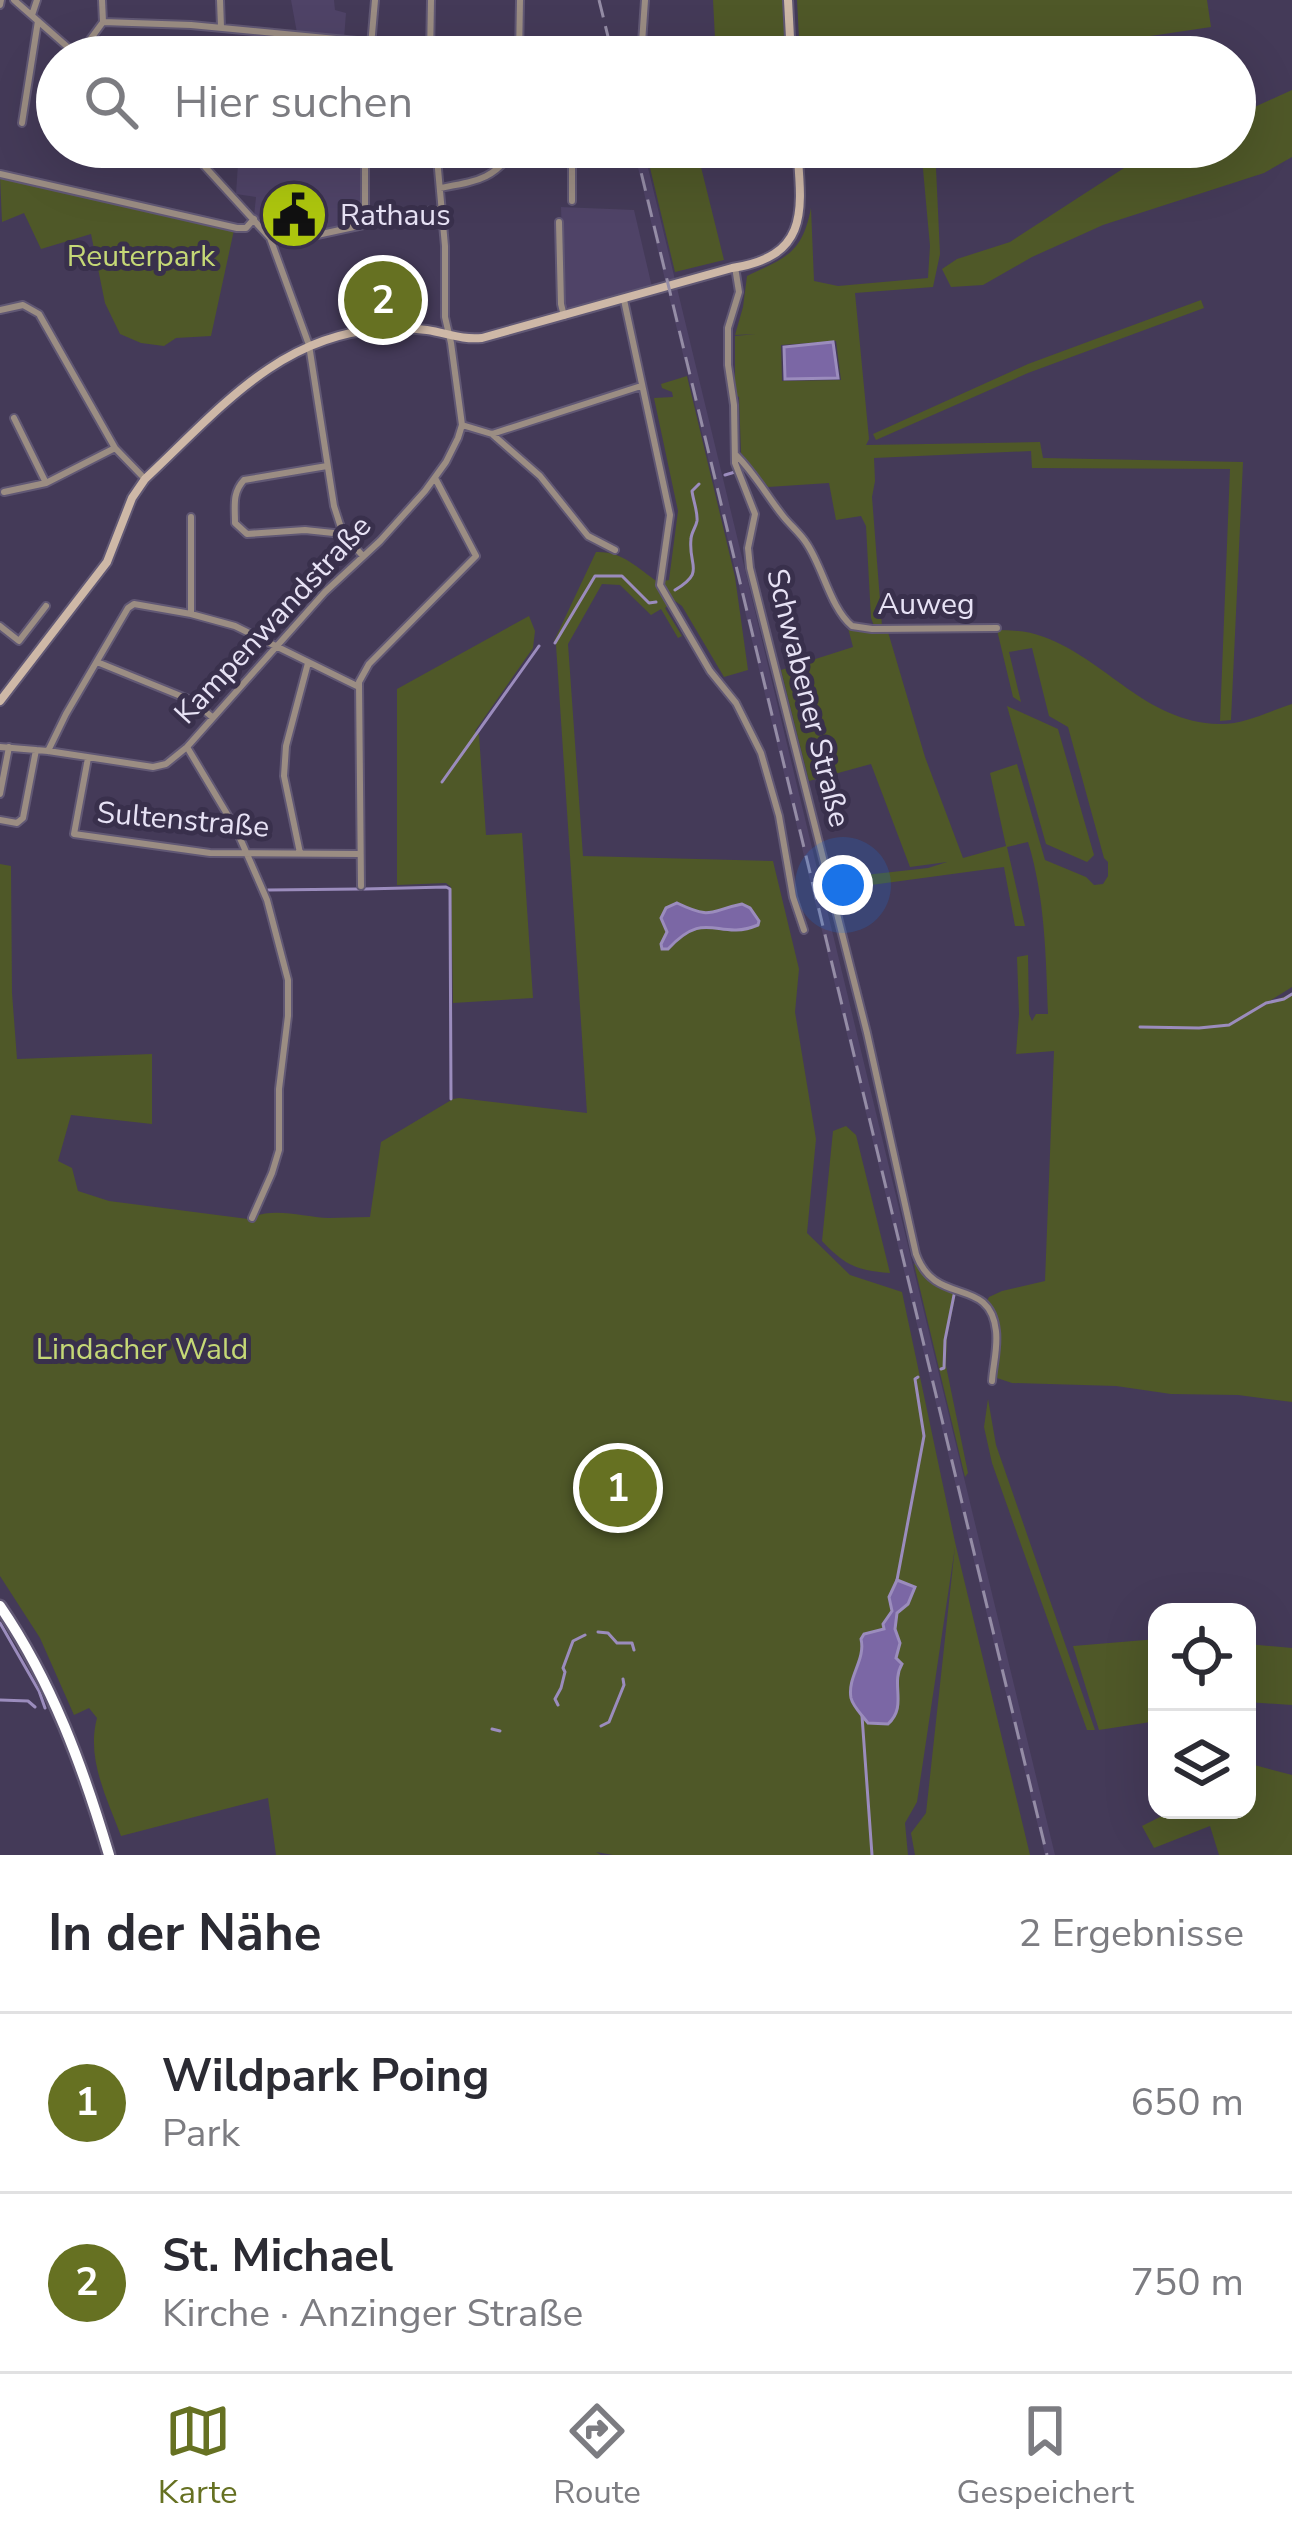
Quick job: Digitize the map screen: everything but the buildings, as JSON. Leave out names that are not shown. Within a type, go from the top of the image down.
[{"type":"highway","points":[[0,1606],[30,1652],[65,1725],[109,1855]]},
{"type":"street","points":[[14,0],[55,36]]},
{"type":"street","points":[[22,123],[37,0]]},
{"type":"street","points":[[93,36],[103,22],[102,0]]},
{"type":"street","points":[[220,0],[221,27]]},
{"type":"street","points":[[372,36],[375,0]]},
{"type":"street","points":[[430,36],[431,0]]},
{"type":"street","points":[[519,36],[520,0]]},
{"type":"street","points":[[642,36],[645,0]]},
{"type":"street","points":[[788,0],[790,36]]},
{"type":"street","points":[[103,22],[306,36]]},
{"type":"street","points":[[207,168],[270,238],[309,345],[334,506],[343,534],[363,556]]},
{"type":"street","points":[[365,168],[365,223]]},
{"type":"street","points":[[438,168],[445,317],[462,425],[491,434],[540,476],[588,536],[615,550]]},
{"type":"street","points":[[440,188],[484,179],[499,168]]},
{"type":"street","points":[[572,168],[572,201]]},
{"type":"street","points":[[0,701],[107,562],[132,498],[146,479],[257,375],[309,345],[342,333],[423,329],[482,338],[750,266],[785,244],[795,230],[800,217],[798,168]]},
{"type":"street","points":[[0,174],[200,221],[246,228],[254,219]]},
{"type":"street","points":[[270,238],[303,238],[442,208]]},
{"type":"street","points":[[559,222],[564,316]]},
{"type":"street","name":"Schwabener Straße","points":[[735,267],[739,292],[727,339],[735,463],[755,514],[748,548],[750,568],[867,1033],[916,1254],[931,1280],[976,1297],[989,1310],[996,1334],[992,1381]]},
{"type":"street","points":[[624,300],[670,521],[660,585],[710,670],[736,704],[761,753],[804,930]]},
{"type":"street","points":[[0,310],[23,305],[39,314],[115,448],[146,479]]},
{"type":"street","points":[[491,434],[642,386]]},
{"type":"street","points":[[14,418],[46,483]]},
{"type":"street","name":"Kampenwandstraße","points":[[4,747],[160,766],[171,761],[435,478],[462,425]]},
{"type":"street","points":[[4,492],[46,483],[115,448]]},
{"type":"street","name":"Auweg","points":[[734,454],[806,540],[839,612],[852,626],[997,628]]},
{"type":"street","points":[[327,466],[244,480],[236,488],[235,524],[253,535],[305,530],[343,534]]},
{"type":"street","points":[[361,886],[358,687],[369,664],[476,556],[435,478]]},
{"type":"street","points":[[191,517],[191,614]]},
{"type":"street","points":[[48,751],[131,605],[235,626],[358,687]]},
{"type":"street","points":[[0,626],[19,641],[46,606]]},
{"type":"street","points":[[36,619],[52,632]]},
{"type":"street","points":[[97,662],[193,701],[212,717]]},
{"type":"street","points":[[300,853],[284,776],[286,746],[308,662]]},
{"type":"street","points":[[0,794],[4,747]]},
{"type":"street","points":[[187,747],[236,829],[271,913],[289,989],[278,1089],[279,1150],[252,1218]]},
{"type":"street","points":[[0,820],[17,823],[23,818],[36,750]]},
{"type":"street","name":"Sultenstraße","points":[[88,758],[74,834],[210,853],[360,854]]},
{"type":"shaded area","points":[[291,0],[334,0],[335,10],[346,13],[344,36],[297,33]]},
{"type":"shaded area","points":[[238,168],[361,168],[361,220],[317,231],[318,202],[280,200],[276,226],[263,225],[254,216],[256,197],[236,194]]},
{"type":"shaded area","points":[[638,168],[648,168],[1055,1855],[1045,1855]]},
{"type":"shaded area","points":[[561,207],[634,210],[652,287],[564,311]]},
{"type":"shaded area","points":[[833,342],[838,378],[785,379],[784,347]]},
{"type":"shaded area","points":[[677,903],[704,913],[742,904],[759,921],[744,929],[703,927],[662,949],[667,932],[661,918],[666,908]]},
{"type":"shaded area","points":[[897,1580],[915,1587],[908,1604],[897,1613],[900,1643],[896,1658],[902,1664],[897,1710],[888,1724],[868,1723],[850,1690],[861,1639],[884,1629]]},
{"type":"green space","points":[[713,0],[783,0],[784,36],[715,36]]},
{"type":"green space","points":[[797,0],[1207,0],[1211,27],[1151,36],[799,36]]},
{"type":"green space","points":[[1292,90],[1292,157],[1264,173],[1103,225],[983,285],[951,287],[942,269],[957,259],[1010,242],[1124,168],[1256,168],[1256,106]]},
{"type":"green space","points":[[650,168],[701,168],[724,260],[675,272]]},
{"type":"green space","points":[[923,168],[936,168],[940,254],[933,287],[855,293],[866,445],[1040,442],[1043,458],[1243,462],[1231,720],[1220,721],[1230,469],[1032,468],[1031,451],[874,458],[872,497],[882,626],[874,626],[866,526],[861,516],[836,520],[829,483],[768,487],[741,453],[735,336],[756,334],[735,335],[747,276],[790,253],[802,236],[811,208],[814,281],[838,286],[928,278]],"holes":[[[836,341],[841,380],[782,381],[781,345]]]},
{"type":"green space","name":"Reuterpark","points":[[0,176],[234,230],[211,336],[176,338],[164,346],[120,334],[105,303],[91,234],[41,249],[24,213],[2,222]]},
{"type":"green space","points":[[1201,300],[1204,308],[1028,373],[876,440],[873,434],[1028,364]]},
{"type":"green space","name":"Lindacher Wald","points":[[687,376],[735,577],[748,670],[724,677],[675,601],[665,608],[682,636],[678,638],[661,609],[651,615],[620,585],[602,584],[568,644],[583,856],[773,861],[799,969],[795,1012],[816,1139],[807,1233],[850,1275],[902,1292],[955,1542],[1030,1855],[915,1855],[911,1833],[926,1813],[955,1547],[917,1802],[905,1823],[908,1855],[276,1855],[268,1798],[121,1836],[96,1763],[97,1718],[89,1708],[74,1715],[40,1638],[0,1576],[0,864],[11,866],[17,1059],[152,1054],[152,1124],[71,1115],[58,1161],[72,1168],[78,1191],[109,1201],[248,1219],[277,1213],[370,1217],[381,1142],[453,1099],[587,1113],[554,641],[596,552],[622,557],[658,582],[669,580],[678,511],[654,398],[673,397],[661,384]]},
{"type":"green space","points":[[529,616],[535,631],[533,648],[475,731],[486,835],[522,833],[533,998],[453,1003],[451,887],[446,883],[397,885],[397,689]]},
{"type":"green space","points":[[848,628],[888,632],[925,757],[963,858],[1006,846],[990,773],[1017,764],[1045,860],[1094,885],[1103,884],[1108,876],[1108,862],[1068,727],[1049,716],[1032,648],[1009,652],[1021,702],[1013,697],[997,630],[1033,633],[1067,647],[1148,702],[1193,721],[1237,722],[1292,704],[1292,987],[1260,1007],[1292,993],[1292,1402],[1116,1386],[1012,1383],[997,1378],[999,1327],[987,1301],[1002,1291],[1045,1281],[1054,1051],[1016,1054],[1017,957],[1028,955],[1032,1021],[1036,1014],[1048,1014],[1038,884],[1028,842],[1007,847],[1025,926],[1015,926],[1004,867],[849,888],[847,877],[947,862],[910,867],[871,764],[809,781],[781,670],[853,647]]},
{"type":"green space","points":[[1007,706],[1058,729],[1094,855],[1087,862],[1046,844]]},
{"type":"green space","points":[[846,1126],[856,1135],[890,1273],[852,1265],[822,1241],[833,1131]]},
{"type":"green space","points":[[914,1264],[932,1283],[956,1293],[946,1366],[968,1473],[965,1477]]},
{"type":"green space","points":[[988,1399],[996,1445],[1095,1730],[1087,1730],[992,1463],[984,1427]]},
{"type":"green space","points":[[1148,1640],[1148,1722],[1099,1730],[1073,1646]]},
{"type":"green space","points":[[1256,1645],[1292,1648],[1292,1705],[1256,1703]]},
{"type":"green space","points":[[1256,1765],[1292,1775],[1292,1855],[1219,1855],[1210,1826],[1154,1848],[1142,1826],[1156,1819],[1256,1819]]},
{"type":"waterway","points":[[725,475],[735,472]]},
{"type":"waterway","points":[[675,590],[693,573],[691,539],[697,517],[692,491],[699,484]]},
{"type":"waterway","points":[[555,643],[595,576],[622,576],[649,603],[656,602]]},
{"type":"waterway","points":[[442,782],[539,646]]},
{"type":"waterway","points":[[268,890],[359,889]]},
{"type":"waterway","points":[[364,889],[450,889],[451,1099]]},
{"type":"waterway","points":[[1140,1027],[1229,1025],[1292,994]]},
{"type":"waterway","points":[[941,1369],[954,1295]]},
{"type":"waterway","points":[[897,1580],[924,1436],[918,1377]]},
{"type":"waterway","points":[[0,1623],[45,1708]]},
{"type":"waterway","points":[[598,1632],[608,1633],[617,1643],[632,1643],[634,1650]]},
{"type":"waterway","points":[[558,1705],[555,1699],[573,1641],[585,1635]]},
{"type":"waterway","points":[[601,1726],[609,1722],[623,1679]]},
{"type":"waterway","points":[[0,1700],[28,1701],[35,1707]]},
{"type":"waterway","points":[[862,1716],[872,1855]]},
{"type":"waterway","points":[[492,1729],[500,1731]]},
{"type":"railway","points":[[599,0],[608,36]]},
{"type":"railway","points":[[640,168],[1047,1855]]},
{"type":"place","name":"Rathaus","points":[[294,215]]},
{"type":"place","name":"St. Michael","points":[[383,300]]},
{"type":"place","name":"Wildpark Poing","points":[[618,1488]]}]
